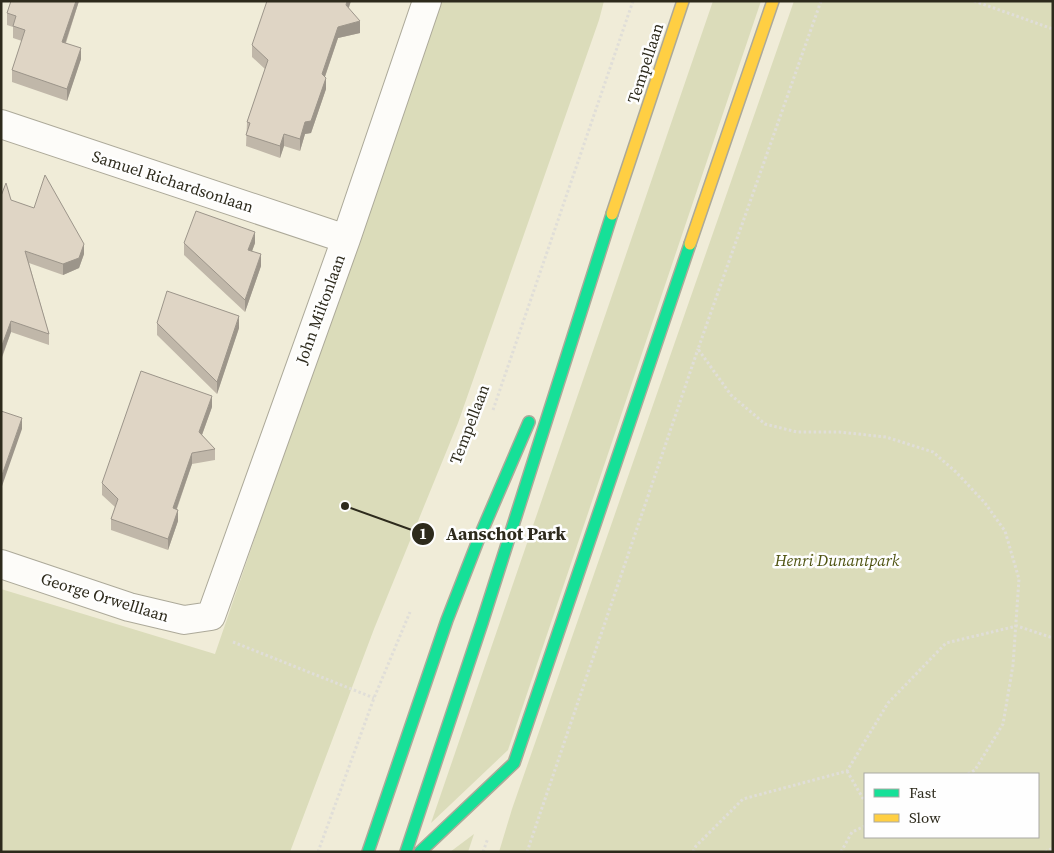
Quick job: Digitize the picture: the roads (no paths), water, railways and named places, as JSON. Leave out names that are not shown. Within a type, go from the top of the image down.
[{"type":"main road","name":"Tempellaan","points":[[406,852],[482,624],[591,278],[683,1]]},
{"type":"main road","points":[[420,852],[514,763],[774,1]]},
{"type":"main road","name":"Tempellaan","points":[[548,377],[591,278]]},
{"type":"main road","points":[[368,852],[447,620],[479,538],[533,412]]},
{"type":"street","name":"John Miltonlaan","points":[[211,616],[346,239],[427,1]]},
{"type":"street","name":"Samuel Richardsonlaan","points":[[1,124],[346,239]]},
{"type":"street","name":"George Orwelllaan","points":[[1,564],[129,607],[184,620],[211,616]]},
{"type":"place","name":"Aanschot Park","points":[[345,506]]},
{"type":"park label","name":"Henri Dunantpark","points":[[837,560]]}]
